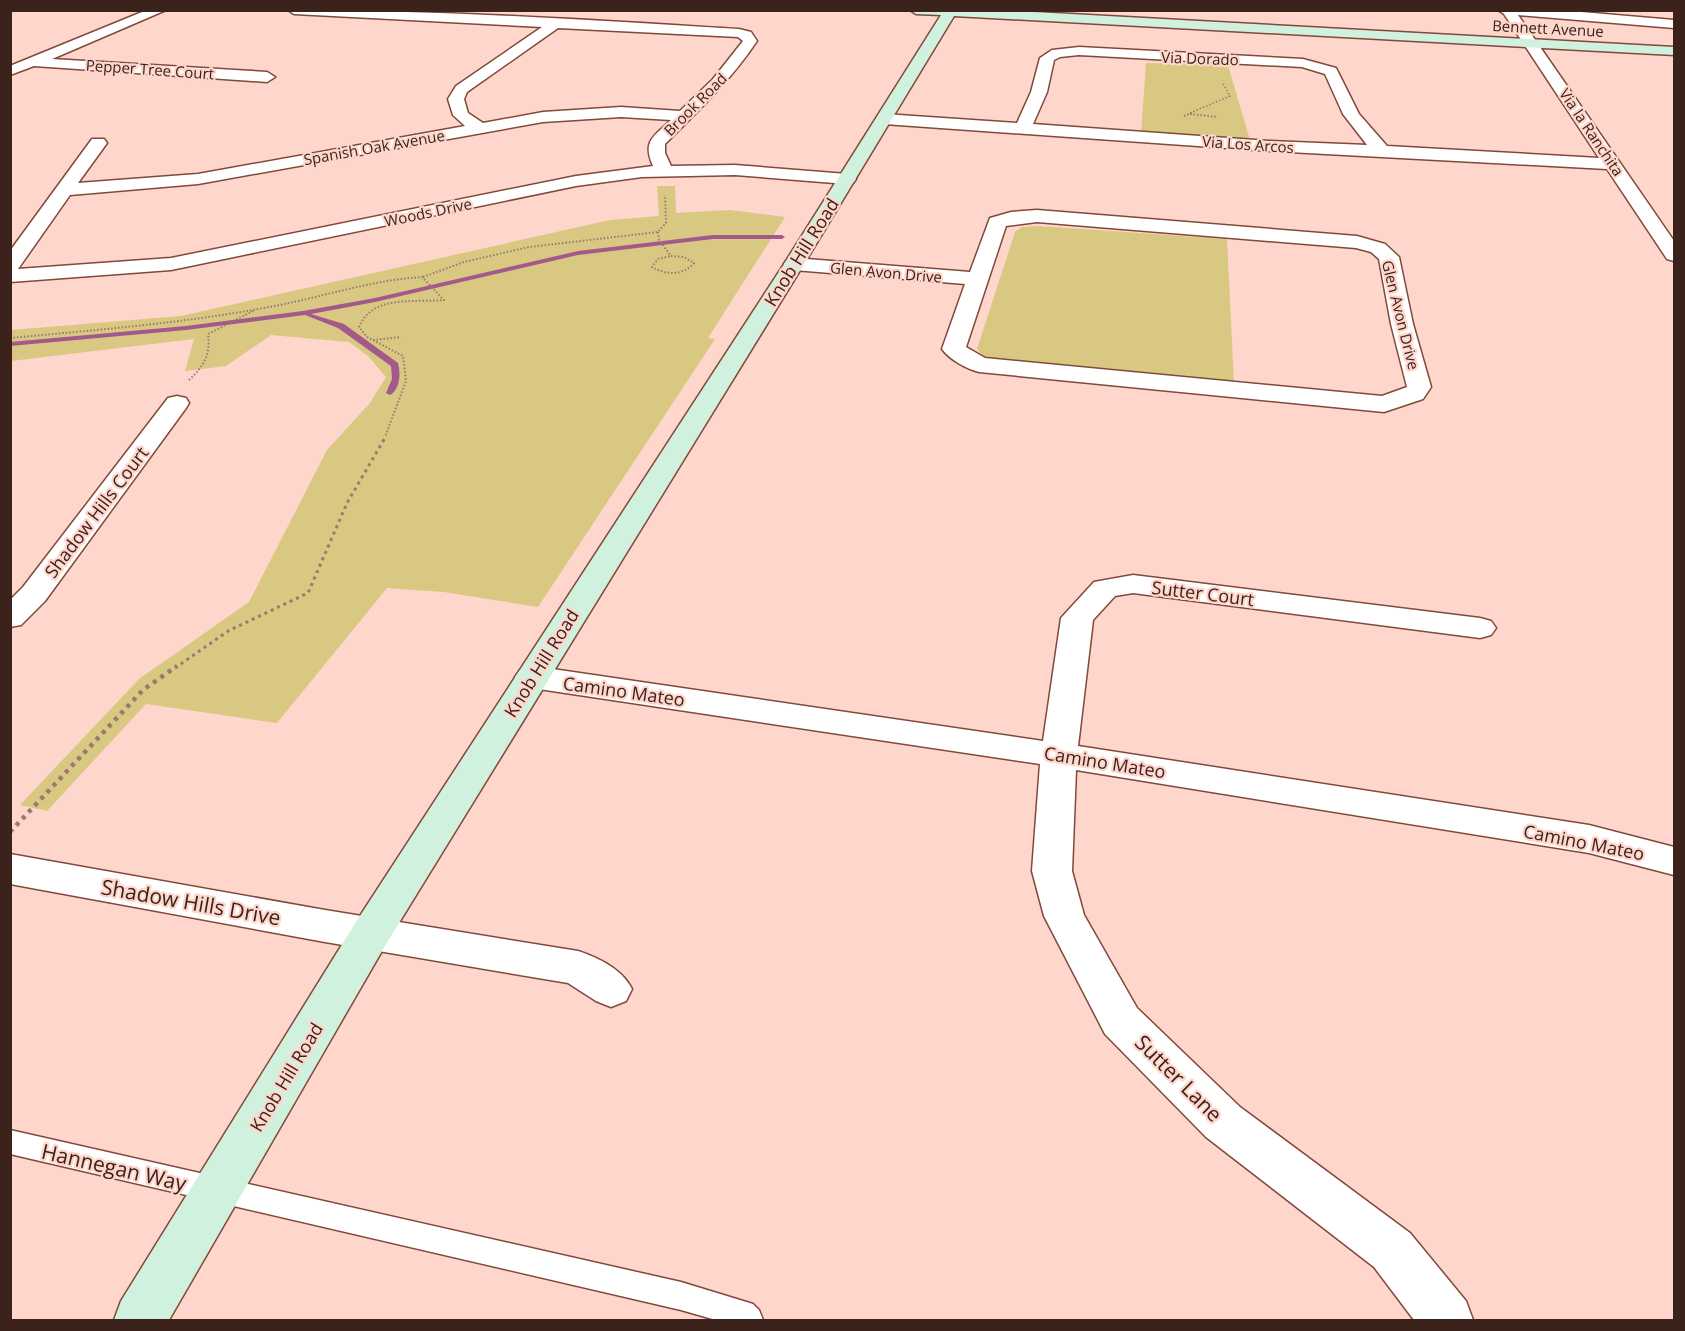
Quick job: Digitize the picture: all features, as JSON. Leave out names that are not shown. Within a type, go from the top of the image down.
[{"type":"street","points":[[10,71],[160,10]]},
{"type":"street","points":[[294,10],[417,18],[556,23]]},
{"type":"street","points":[[417,18],[430,10]]},
{"type":"street","name":"Bennett Avenue","points":[[916,10],[1674,51]]},
{"type":"street","name":"Knob Hill Road","points":[[140,1320],[371,933],[794,264],[950,11]]},
{"type":"street","points":[[1507,11],[1674,24]]},
{"type":"street","name":"Via la Ranchita","points":[[1507,11],[1671,244]]},
{"type":"street","points":[[479,128],[460,115],[456,99],[461,89],[556,23]]},
{"type":"street","name":"Brook Road","points":[[556,23],[746,35],[750,41],[739,58],[706,96],[657,143],[656,153],[664,171]]},
{"type":"street","name":"Via Dorado","points":[[1023,129],[1038,92],[1047,58],[1057,53],[1079,51],[1303,63],[1331,71],[1340,99],[1360,130],[1382,151]]},
{"type":"street","name":"Pepper Tree Court","points":[[33,62],[267,77]]},
{"type":"street","name":"Spanish Oak Avenue","points":[[66,190],[198,179],[543,117],[589,113],[684,116]]},
{"type":"street","name":"Via Los Arcos","points":[[884,119],[1153,138],[1613,164]]},
{"type":"street","points":[[10,266],[98,143]]},
{"type":"street","name":"Woods Drive","points":[[10,276],[171,264],[576,181],[664,171],[735,170],[847,179]]},
{"type":"street","name":"Glen Avon Drive","points":[[1037,216],[1357,242],[1378,248],[1389,256],[1402,324],[1419,387],[1414,394],[1384,404],[980,365],[954,349],[978,279],[997,222],[1011,218],[1037,216]]},
{"type":"street","name":"Glen Avon Drive","points":[[794,264],[978,279]]},
{"type":"street","name":"Shadow Hills Court","points":[[10,618],[34,594],[177,403]]},
{"type":"street","name":"Sutter Court","points":[[1059,755],[1077,618],[1105,588],[1133,584],[1480,628]]},
{"type":"street","name":"Camino Mateo","points":[[532,677],[1059,755],[1589,839],[1674,861]]},
{"type":"street","name":"Sutter Lane","points":[[1059,755],[1052,871],[1064,916],[1121,1021],[1222,1122],[1392,1250],[1447,1320]]},
{"type":"street","name":"Shadow Hills Drive","points":[[10,868],[578,968],[610,989]]},
{"type":"lane","name":"Hannegan Way","points":[[10,1142],[218,1192],[681,1296],[743,1314],[749,1320]]},
{"type":"path","points":[[1153,138],[1165,122],[1230,96],[1225,83],[1216,79]]},
{"type":"path","points":[[10,338],[79,333],[191,320],[305,301],[403,277],[422,277],[464,262],[529,247],[623,238],[658,232],[666,223],[664,171]]},
{"type":"path","points":[[658,232],[659,240],[670,256]]},
{"type":"path","points":[[670,256],[684,257],[694,263],[690,268],[679,272],[665,272],[652,267],[658,259],[670,256]]},
{"type":"path","points":[[10,832],[143,690],[228,631],[308,593],[347,503],[390,429],[406,381],[403,356],[372,340],[358,327],[360,318],[369,310],[393,303],[444,300],[422,277]]},
{"type":"path","points":[[177,403],[186,383],[203,368],[210,346],[208,334],[236,318],[264,307]]},
{"type":"path","points":[[372,340],[401,337]]},
{"type":"shaded area","points":[[1146,63],[1228,65],[1250,140],[1141,132]]},
{"type":"shaded area","points":[[657,186],[675,186],[676,213],[730,210],[785,217],[708,338],[715,339],[538,607],[444,592],[387,588],[277,723],[146,704],[47,811],[20,805],[139,679],[249,602],[327,450],[370,403],[386,377],[368,356],[349,342],[271,335],[226,366],[185,371],[194,339],[11,361],[11,330],[181,316],[610,220],[659,216]]},
{"type":"shaded area","points":[[1038,226],[1227,239],[1234,384],[985,358],[977,349],[1015,232],[1022,227]]},
{"type":"waterway","points":[[10,344],[186,328],[303,313],[375,300],[578,253],[713,237],[782,237]]},
{"type":"waterway","points":[[308,315],[341,326],[395,365],[396,379],[390,393]]}]
